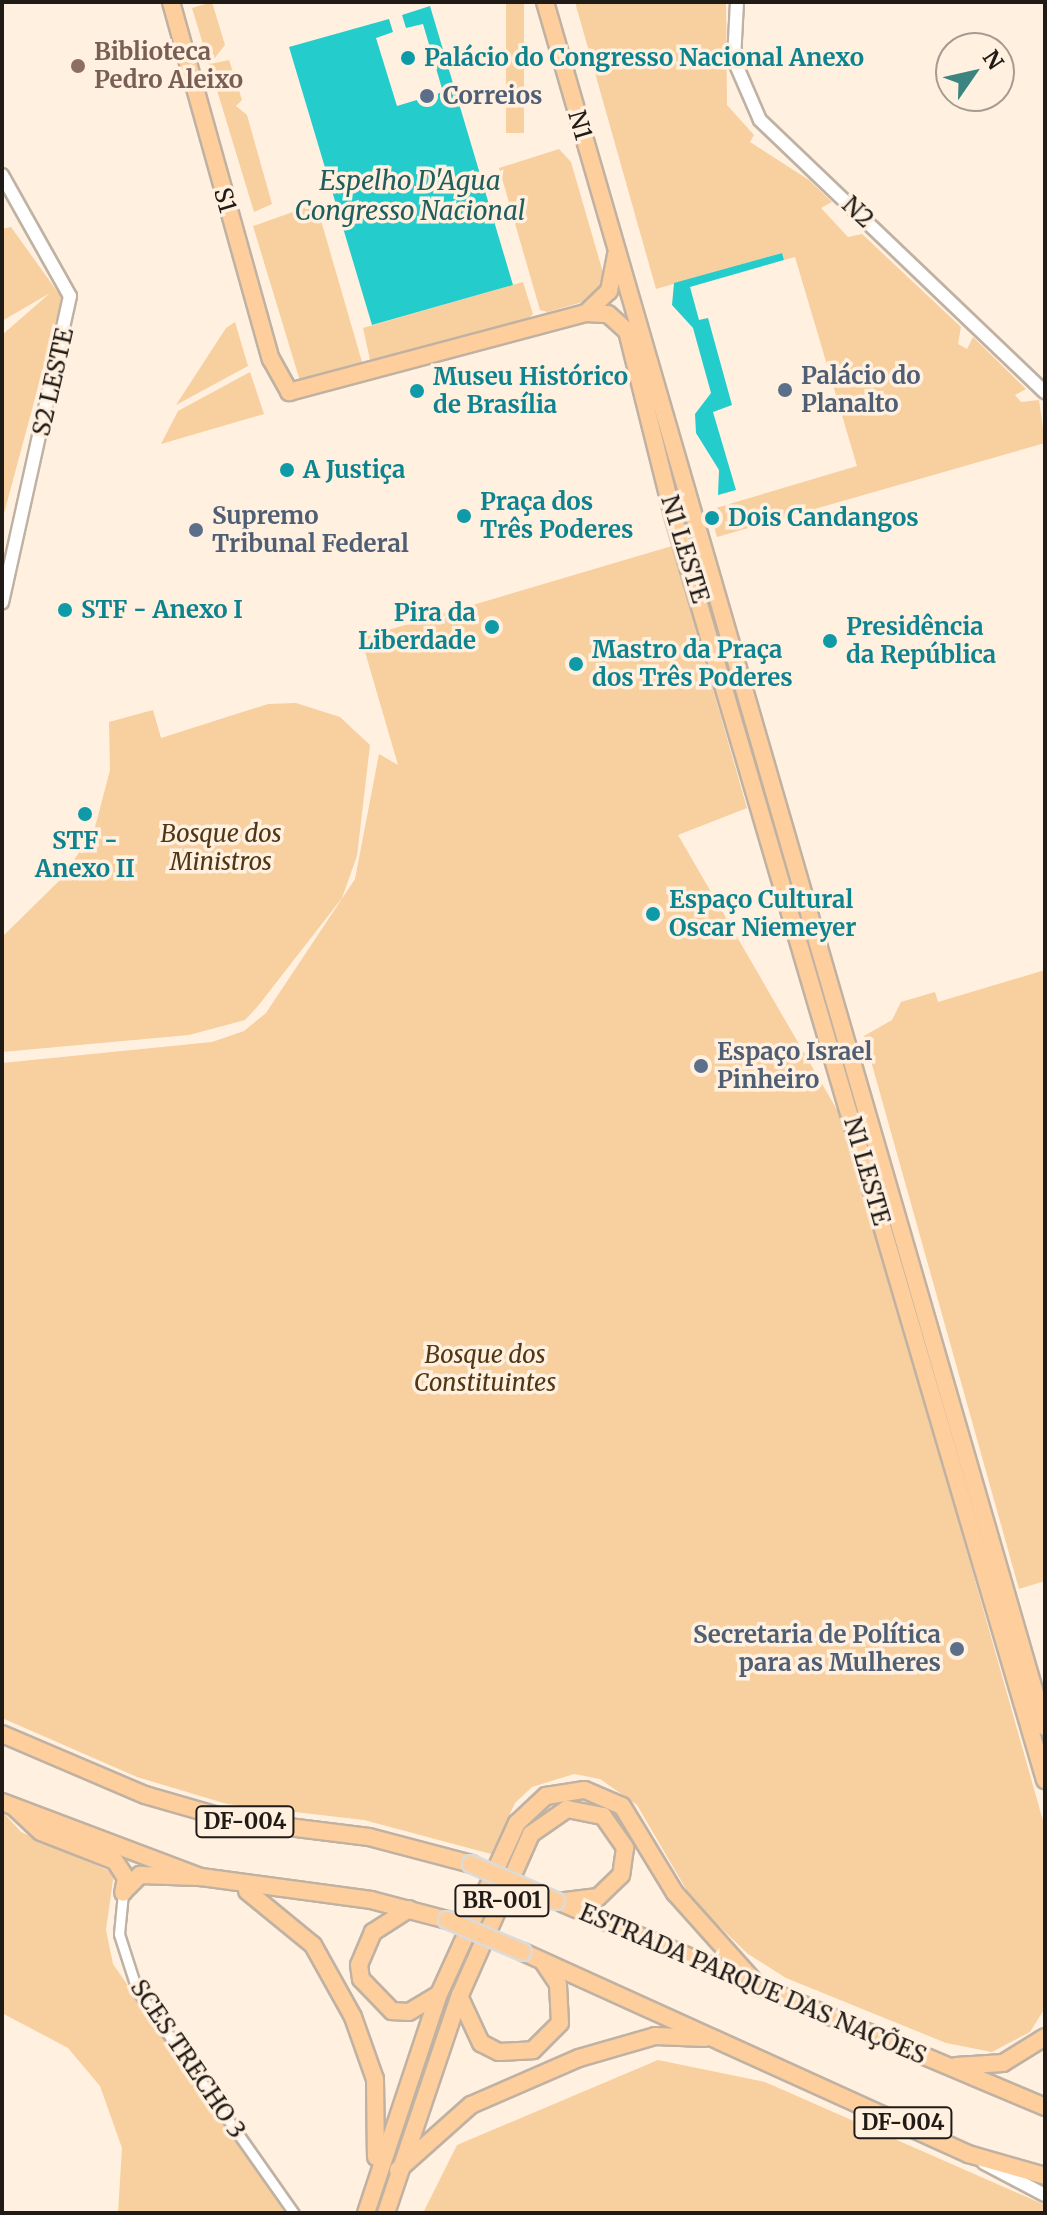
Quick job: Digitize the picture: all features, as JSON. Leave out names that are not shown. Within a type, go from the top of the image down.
[{"type":"highway","name":"S1","points":[[171,2],[271,359],[289,392],[586,313]]},
{"type":"highway","name":"N1","points":[[545,2],[617,248]]},
{"type":"highway","points":[[586,313],[609,291],[617,248]]},
{"type":"highway","name":"N1 LESTE","points":[[617,248],[1045,1727]]},
{"type":"highway","name":"N1 LESTE","points":[[586,313],[608,314],[627,331],[672,512],[1045,1780]]},
{"type":"highway","name":"ESTRADA PARQUE DAS NAÇÕES","points":[[2,1734],[145,1795],[232,1820],[406,1844],[471,1864],[1045,2107]]},
{"type":"highway","name":"BR-001","points":[[366,2213],[376,2169],[439,1994],[517,1823],[546,1796],[585,1790],[604,1795],[635,1822],[675,1893],[760,1988]]},
{"type":"highway","points":[[8,1804],[41,1832],[115,1861],[125,1873],[123,1893]]},
{"type":"highway","name":"DF-004","points":[[8,1804],[201,1877],[238,1887],[409,1909],[447,1920],[724,2040],[968,2154],[1045,2176]]},
{"type":"highway","name":"BR-001","points":[[386,2213],[395,2174],[460,1995],[531,1834],[567,1809],[603,1816],[625,1848],[621,1875],[598,1897],[557,1901]]},
{"type":"highway","points":[[123,1893],[140,1875],[201,1877]]},
{"type":"highway","name":"BR-001","points":[[238,1887],[298,1929],[353,2017],[375,2079],[376,2169]]},
{"type":"highway","points":[[409,1909],[373,1932],[360,1957],[361,1979],[392,2011],[409,2012],[439,1994]]},
{"type":"highway","points":[[460,1995],[481,2043],[499,2052],[533,2050],[560,2023],[558,1984],[544,1963]]},
{"type":"highway","points":[[395,2174],[471,2105],[579,2058],[655,2036],[724,2040]]},
{"type":"highway","points":[[946,2065],[1003,2063],[1045,2037]]},
{"type":"main road","name":"N2","points":[[737,2],[734,60],[760,120],[1045,392]]},
{"type":"main road","name":"S2 LESTE","points":[[2,175],[70,296],[2,603]]},
{"type":"main road","points":[[968,2154],[1045,2195]]},
{"type":"street","name":"SCES TRECHO 3","points":[[123,1893],[119,1934],[137,1990],[294,2213]]},
{"type":"green space","points":[[212,2],[225,45],[210,64],[229,60],[242,100],[236,106],[247,115],[272,204],[254,212],[192,8]]},
{"type":"green space","points":[[506,2],[524,2],[524,133],[506,133]]},
{"type":"green space","points":[[575,2],[726,2],[727,105],[754,135],[750,142],[809,180],[832,202],[821,208],[848,237],[862,234],[961,327],[958,344],[967,349],[973,337],[1026,389],[1015,395],[1021,402],[1039,400],[1045,443],[717,537],[709,510],[857,466],[795,257],[784,260],[781,253],[656,289]]},
{"type":"green space","points":[[559,149],[571,162],[606,283],[593,299],[548,312],[540,310],[499,168]]},
{"type":"green space","points":[[310,206],[318,210],[362,362],[300,381],[253,226]]},
{"type":"green space","points":[[11,227],[62,298],[2,521],[2,335],[50,293],[2,321],[2,229]]},
{"type":"green space","points":[[523,282],[533,314],[527,320],[370,360],[363,328]]},
{"type":"green space","points":[[235,322],[248,366],[176,405],[226,328]]},
{"type":"green space","points":[[250,372],[264,414],[161,444],[178,411]]},
{"type":"green space","name":"Bosque dos Constituintes","points":[[672,546],[747,808],[678,835],[847,1127],[1045,1828],[1045,2008],[1030,2032],[992,2052],[946,2043],[786,1978],[748,1954],[693,1901],[637,1805],[600,1779],[574,1774],[532,1787],[515,1803],[491,1854],[364,1820],[227,1804],[137,1777],[2,1718],[2,1063],[212,1042],[244,1031],[266,1013],[355,879],[379,754],[398,765],[361,638]]},
{"type":"green space","name":"Bosque dos Ministros","points":[[296,703],[340,717],[370,745],[357,856],[342,898],[258,1006],[245,1020],[189,1035],[2,1052],[2,937],[60,880],[94,831],[110,770],[109,722],[153,710],[161,738],[268,704]]},
{"type":"green space","points":[[1045,970],[1045,1581],[1019,1589],[864,1036],[892,1020],[901,1002],[935,992],[938,1002]]},
{"type":"green space","points":[[2,1811],[21,1832],[114,1873],[106,1930],[113,1964],[285,2213],[118,2213],[122,2148],[100,2086],[68,2048],[2,2013]]},
{"type":"green space","points":[[658,2060],[765,2082],[1045,2205],[1045,2213],[423,2213],[457,2145]]},
{"type":"water","name":"Espelho D'Agua Congresso Nacional","points":[[430,6],[513,285],[372,325],[289,47],[389,19],[393,32],[376,38],[397,106],[443,92],[423,24],[406,28],[402,15]]},
{"type":"water","points":[[782,253],[784,260],[690,287],[699,320],[708,318],[732,405],[713,412],[736,490],[718,495],[719,470],[696,433],[695,414],[711,393],[693,328],[672,305],[674,283]]},
{"type":"place","name":"Palácio do Congresso Nacional Anexo","points":[[408,58]]},
{"type":"place","name":"Biblioteca Pedro Aleixo","points":[[78,66]]},
{"type":"place","name":"Correios","points":[[427,96]]},
{"type":"place","name":"Palácio do Planalto","points":[[785,390]]},
{"type":"place","name":"Museu Histórico de Brasília","points":[[417,391]]},
{"type":"place","name":"A Justiça","points":[[287,470]]},
{"type":"place","name":"Praça dos Três Poderes","points":[[464,516]]},
{"type":"place","name":"Dois Candangos","points":[[712,518]]},
{"type":"place","name":"Supremo Tribunal Federal","points":[[196,530]]},
{"type":"place","name":"STF - Anexo I","points":[[65,610]]},
{"type":"place","name":"Pira da Liberdade","points":[[492,627]]},
{"type":"place","name":"Presidência da República","points":[[830,641]]},
{"type":"place","name":"Mastro da Praça dos Três Poderes","points":[[576,664]]},
{"type":"place","name":"STF - Anexo II","points":[[85,814]]},
{"type":"place","name":"Espaço Cultural Oscar Niemeyer","points":[[653,914]]},
{"type":"place","name":"Espaço Israel Pinheiro","points":[[701,1066]]},
{"type":"place","name":"Secretaria de Política para as Mulheres","points":[[957,1649]]}]
